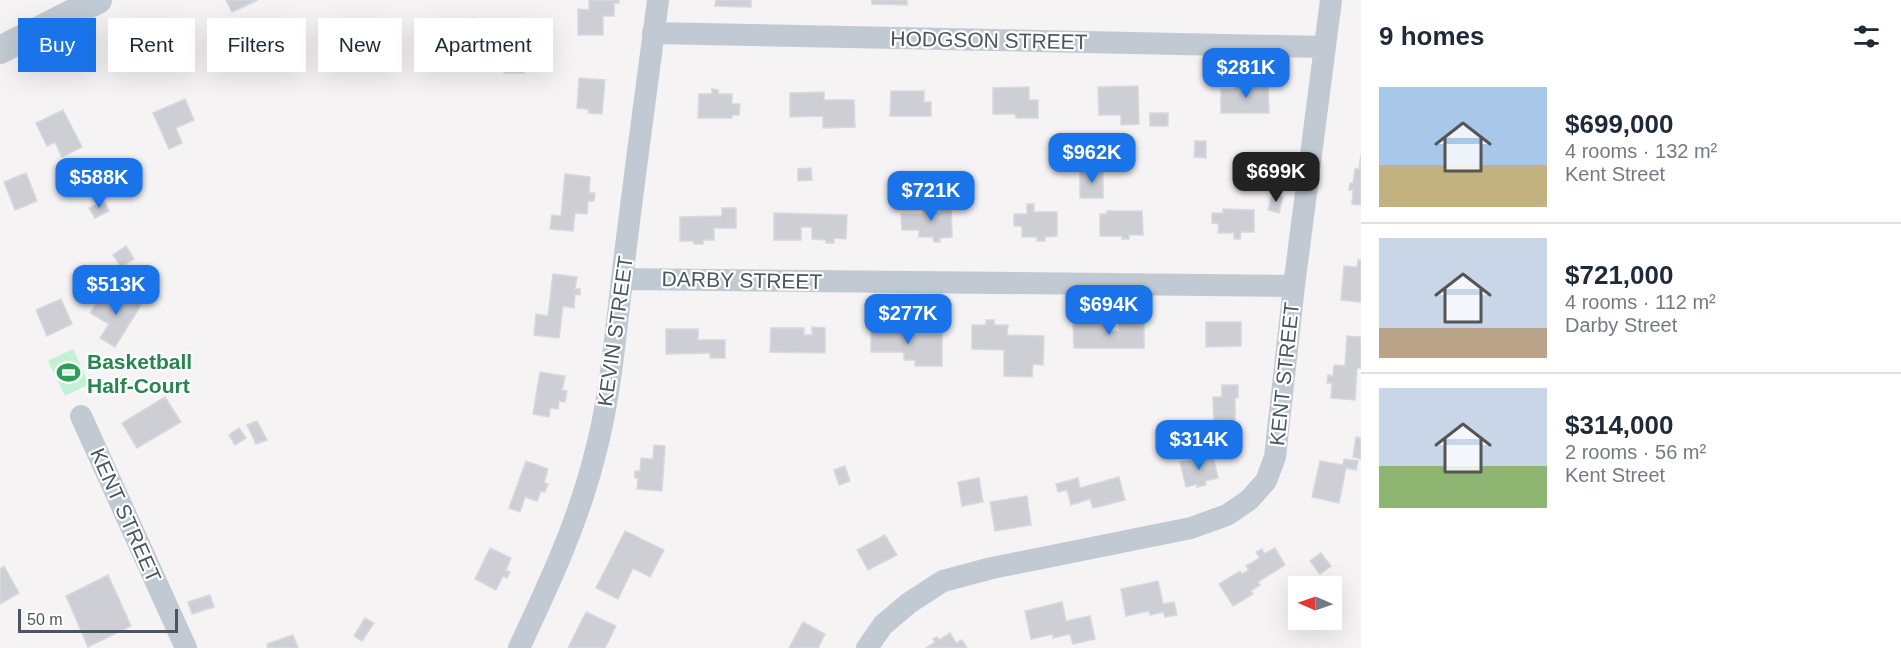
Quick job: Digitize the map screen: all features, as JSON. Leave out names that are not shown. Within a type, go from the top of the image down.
[{"type":"street","points":[[0,50],[98,0]]},
{"type":"street","name":"KEVIN STREET","points":[[519,648],[551,581],[575,522],[595,457],[606,406],[657,0]]},
{"type":"street","name":"KENT STREET","points":[[867,648],[883,625],[909,603],[943,581],[992,568],[1191,528],[1227,515],[1249,500],[1266,482],[1275,458],[1330,0]]},
{"type":"street","name":"HODGSON STREET","points":[[653,33],[1324,47]]},
{"type":"street","name":"DARBY STREET","points":[[622,279],[1294,286]]},
{"type":"street","name":"KENT STREET","points":[[81,416],[186,648]]},
{"type":"green space","name":"Basketball Half-Court","points":[[73,349],[89,384],[65,396],[48,361]]},
{"type":"building","points":[[226,0],[258,0],[232,12]]},
{"type":"building","points":[[589,0],[619,0],[619,3],[614,3],[614,16],[603,16],[603,35],[578,35],[578,9],[589,10]]},
{"type":"building","points":[[716,0],[751,0],[751,7],[715,6]]},
{"type":"building","points":[[872,0],[907,0],[907,5],[872,4]]},
{"type":"building","points":[[579,78],[605,80],[602,114],[588,113],[589,109],[577,108]]},
{"type":"building","points":[[1235,83],[1268,83],[1269,113],[1221,113],[1221,89],[1235,89]]},
{"type":"building","points":[[1138,86],[1139,124],[1121,125],[1121,115],[1099,115],[1098,87]]},
{"type":"building","points":[[1029,87],[1029,100],[1038,100],[1038,118],[1016,118],[1016,114],[993,114],[993,88]]},
{"type":"building","points":[[712,89],[718,90],[718,94],[732,94],[732,104],[740,104],[739,115],[732,115],[732,118],[698,118],[699,94],[712,94]]},
{"type":"building","points":[[891,91],[924,91],[924,102],[931,102],[931,116],[890,116]]},
{"type":"building","points":[[824,92],[824,100],[854,100],[855,127],[823,128],[823,116],[790,117],[790,93]]},
{"type":"building","points":[[185,99],[194,120],[176,128],[182,143],[169,149],[153,113]]},
{"type":"building","points":[[63,110],[82,147],[62,157],[55,142],[47,146],[36,123]]},
{"type":"building","points":[[1150,113],[1168,113],[1168,126],[1150,126]]},
{"type":"building","points":[[1195,141],[1206,141],[1206,158],[1194,157]]},
{"type":"building","points":[[1074,151],[1075,161],[1058,162],[1058,152]]},
{"type":"building","points":[[1361,154],[1361,205],[1352,204],[1353,190],[1349,190],[1350,183],[1353,183],[1355,169],[1359,169]]},
{"type":"building","points":[[811,168],[812,180],[798,181],[798,169]]},
{"type":"building","points":[[1103,170],[1103,198],[1080,198],[1080,171]]},
{"type":"building","points":[[26,173],[37,201],[15,210],[4,182]]},
{"type":"building","points":[[565,174],[590,177],[589,193],[595,193],[594,201],[588,201],[587,214],[575,213],[573,231],[550,229],[552,215],[561,216]]},
{"type":"building","points":[[1272,194],[1283,196],[1279,213],[1268,210]]},
{"type":"building","points":[[951,199],[952,237],[940,238],[940,242],[934,242],[933,237],[919,237],[919,230],[902,230],[901,214],[923,214],[923,208],[929,208],[929,213],[940,212],[939,200]]},
{"type":"building","points":[[104,201],[109,211],[95,218],[89,208]]},
{"type":"building","points":[[1027,204],[1034,204],[1034,212],[1057,212],[1057,236],[1045,237],[1045,241],[1037,241],[1037,237],[1022,237],[1022,226],[1014,226],[1014,214],[1027,214]]},
{"type":"building","points":[[722,208],[736,208],[736,228],[714,228],[714,240],[703,240],[703,244],[680,241],[680,217],[722,216]]},
{"type":"building","points":[[1223,209],[1254,210],[1254,232],[1241,232],[1240,239],[1234,239],[1234,233],[1218,233],[1219,224],[1212,223],[1212,213],[1223,213]]},
{"type":"building","points":[[1107,211],[1142,211],[1143,235],[1129,235],[1129,239],[1122,239],[1122,236],[1100,236],[1100,214],[1107,214]]},
{"type":"building","points":[[774,213],[847,215],[846,239],[834,238],[834,243],[826,243],[826,240],[812,239],[812,227],[801,227],[801,240],[774,240]]},
{"type":"building","points":[[126,246],[134,259],[121,267],[113,255]]},
{"type":"building","points":[[1358,260],[1361,260],[1361,302],[1341,300],[1344,266],[1357,267]]},
{"type":"building","points":[[553,274],[577,277],[575,289],[580,289],[580,295],[575,294],[574,308],[563,306],[559,338],[534,335],[536,314],[548,316]]},
{"type":"building","points":[[116,289],[141,305],[115,347],[100,338],[109,324],[90,313],[99,299],[107,304]]},
{"type":"building","points":[[61,299],[72,324],[47,336],[36,310]]},
{"type":"building","points":[[986,320],[994,320],[994,325],[1008,325],[1007,335],[1044,336],[1043,365],[1033,364],[1032,377],[1004,376],[1004,350],[972,349],[972,325],[986,325]]},
{"type":"building","points":[[1119,321],[1144,321],[1144,348],[1074,348],[1073,323],[1107,323],[1107,331],[1119,331]]},
{"type":"building","points":[[1206,322],[1241,322],[1241,346],[1206,347]]},
{"type":"building","points":[[871,326],[905,326],[905,334],[942,334],[942,366],[915,366],[915,360],[904,360],[904,352],[871,352]]},
{"type":"building","points":[[812,327],[825,328],[825,353],[770,352],[771,328],[804,328],[804,335],[812,335]]},
{"type":"building","points":[[666,329],[698,329],[698,340],[725,340],[725,358],[710,358],[710,353],[666,354]]},
{"type":"building","points":[[1347,336],[1361,337],[1361,368],[1357,368],[1355,400],[1331,398],[1332,383],[1327,383],[1328,375],[1333,376],[1334,365],[1345,366]]},
{"type":"building","points":[[540,372],[565,376],[562,390],[567,391],[565,402],[559,401],[558,409],[550,408],[549,417],[533,414]]},
{"type":"building","points":[[1222,385],[1238,385],[1238,398],[1235,398],[1235,426],[1214,426],[1213,397],[1222,397]]},
{"type":"building","points":[[165,397],[181,422],[137,448],[122,423]]},
{"type":"building","points":[[257,421],[267,440],[256,444],[247,425]]},
{"type":"building","points":[[239,428],[246,438],[235,445],[229,435]]},
{"type":"building","points":[[1356,437],[1361,438],[1361,459],[1353,457]]},
{"type":"building","points":[[654,445],[665,446],[662,491],[637,489],[638,478],[635,478],[635,471],[640,471],[641,458],[653,459]]},
{"type":"building","points":[[1213,455],[1218,478],[1205,481],[1206,485],[1197,487],[1197,484],[1186,487],[1180,462]]},
{"type":"building","points":[[1344,459],[1358,461],[1356,470],[1346,468],[1339,503],[1312,497],[1320,461],[1343,465]]},
{"type":"building","points":[[526,461],[548,469],[544,483],[548,484],[545,492],[541,491],[537,501],[525,497],[520,512],[509,508]]},
{"type":"building","points":[[845,466],[850,481],[839,485],[834,470]]},
{"type":"building","points":[[1119,477],[1125,500],[1093,508],[1090,499],[1071,505],[1067,490],[1058,492],[1056,484],[1078,478],[1080,488]]},
{"type":"building","points":[[979,478],[983,502],[962,506],[958,482]]},
{"type":"building","points":[[1027,496],[1031,525],[995,531],[990,502]]},
{"type":"building","points":[[625,531],[664,550],[650,577],[633,568],[618,599],[596,588]]},
{"type":"building","points":[[885,535],[897,555],[868,570],[857,550]]},
{"type":"building","points":[[490,548],[511,558],[506,570],[510,572],[507,578],[503,576],[496,590],[475,579]]},
{"type":"building","points":[[1275,548],[1285,565],[1258,582],[1260,585],[1251,591],[1253,594],[1233,606],[1219,584],[1240,571],[1242,574],[1249,570],[1246,566],[1260,558],[1256,552],[1262,549],[1264,554]]},
{"type":"building","points":[[1321,553],[1331,566],[1320,574],[1310,561]]},
{"type":"building","points":[[4,566],[19,593],[0,604],[0,569]]},
{"type":"building","points":[[108,575],[131,626],[88,647],[66,596]]},
{"type":"building","points":[[1158,581],[1163,604],[1174,602],[1177,615],[1165,617],[1163,612],[1150,615],[1149,611],[1126,616],[1121,589]]},
{"type":"building","points":[[210,595],[214,607],[192,614],[188,602]]},
{"type":"building","points":[[1062,602],[1066,621],[1090,616],[1095,639],[1073,644],[1070,634],[1053,638],[1053,634],[1031,639],[1025,611]]},
{"type":"building","points":[[586,612],[616,626],[605,648],[568,648]]},
{"type":"building","points":[[365,618],[374,623],[362,641],[354,636]]},
{"type":"building","points":[[803,622],[825,634],[818,648],[789,648]]},
{"type":"building","points":[[950,633],[956,643],[962,640],[967,648],[926,648],[935,642],[933,639],[937,637],[939,640]]},
{"type":"building","points":[[293,635],[298,648],[268,648],[267,644]]},
{"type":"place","name":"Basketball Half-Court","points":[[69,373]]}]
